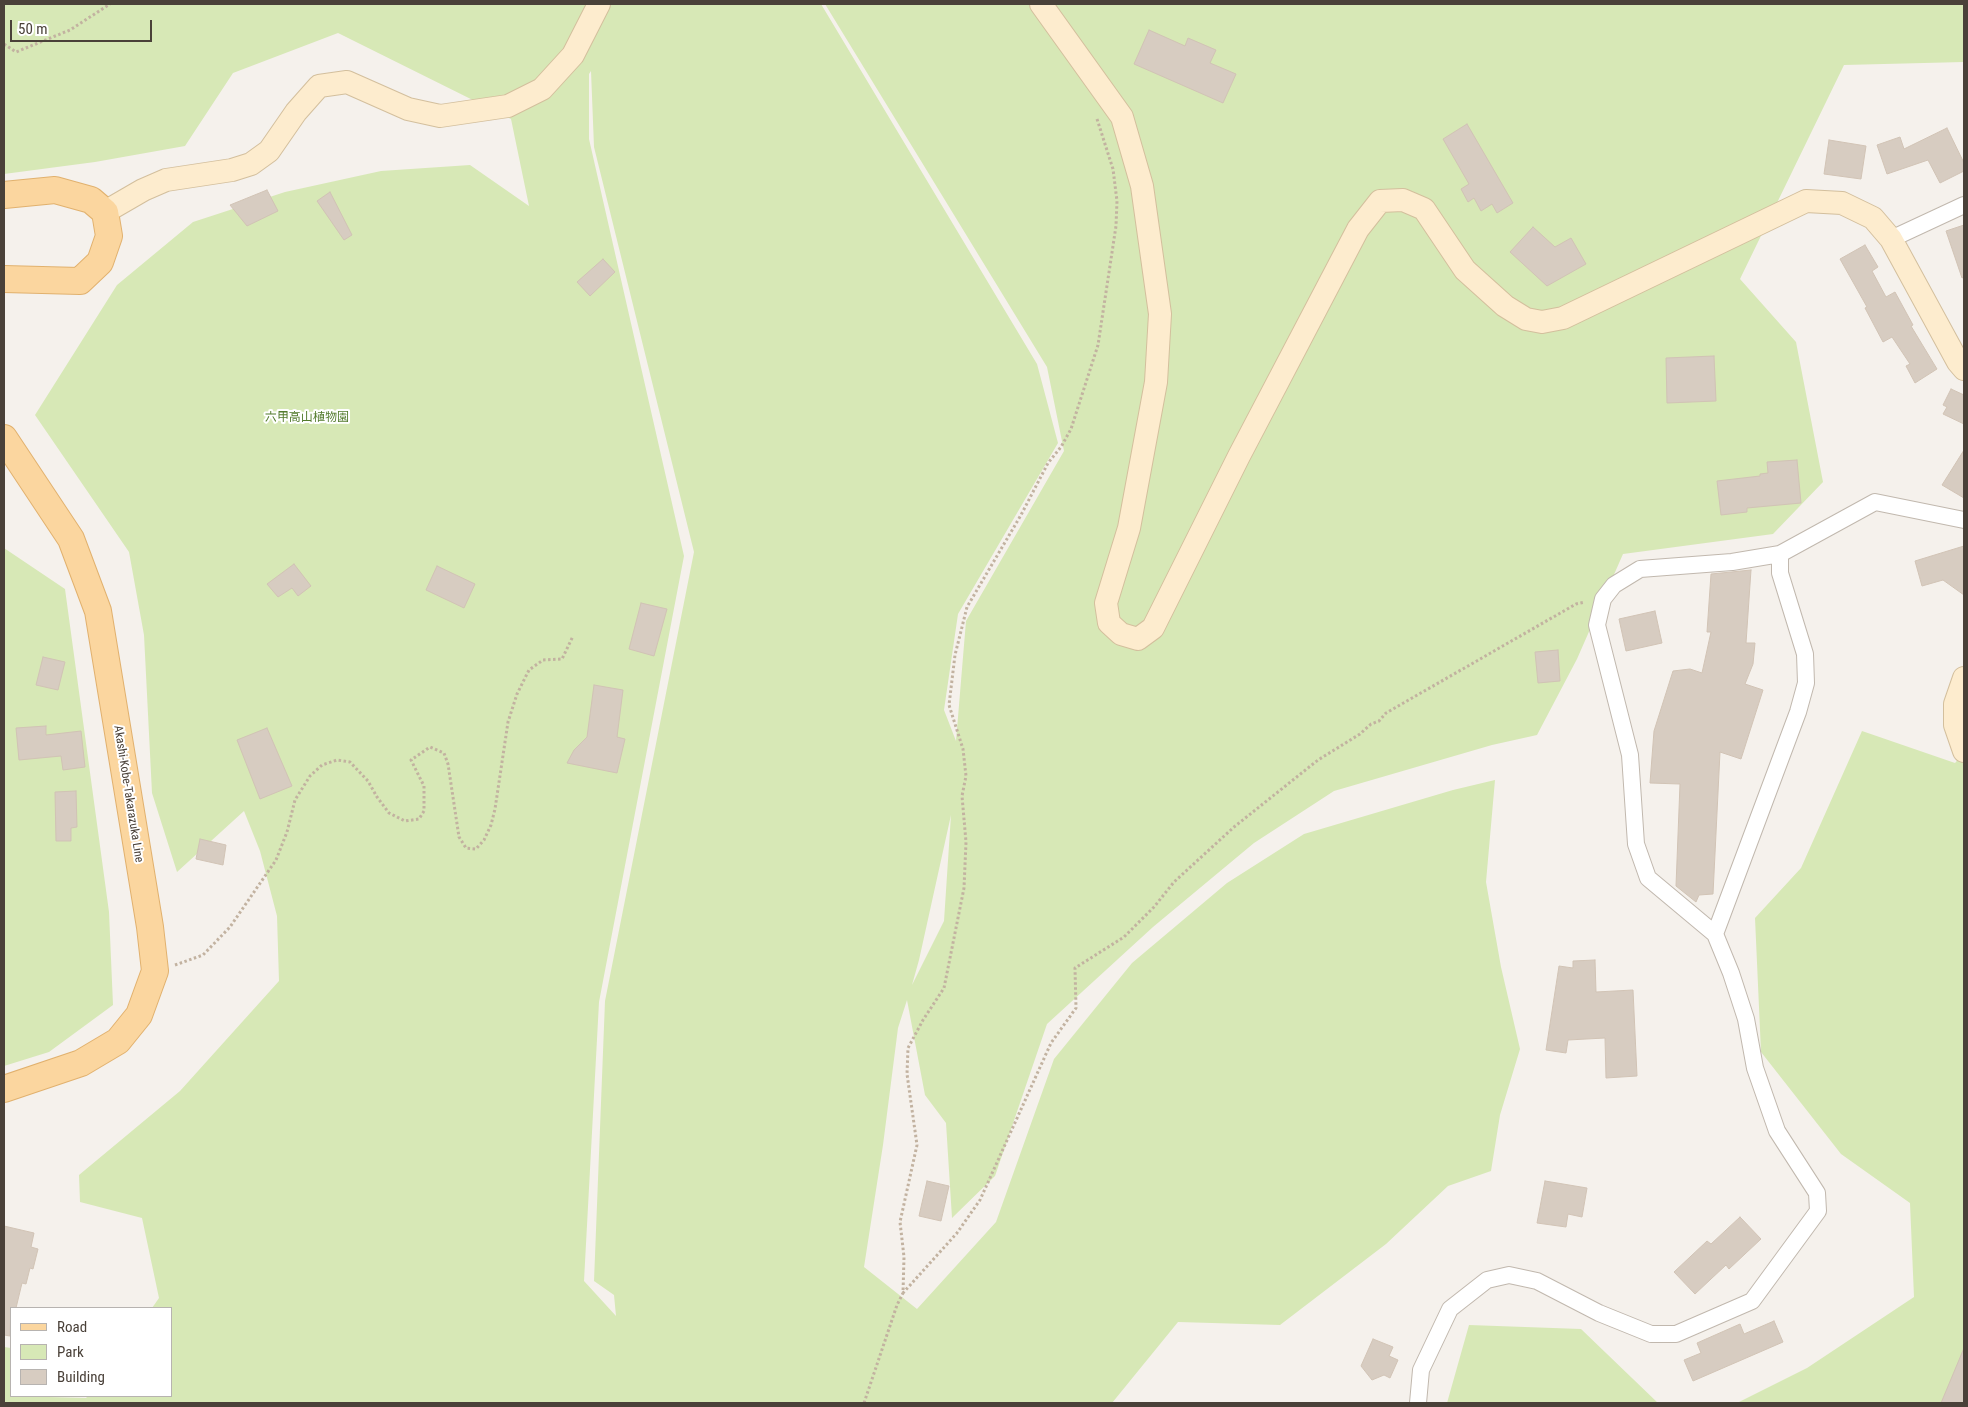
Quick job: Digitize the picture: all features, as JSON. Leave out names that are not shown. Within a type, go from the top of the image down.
[{"type":"main road","points":[[4,195],[55,190],[91,200],[105,212],[109,236],[100,262],[80,281],[4,279]]},
{"type":"main road","name":"Akashi-Kobe-Takarazuka Line","points":[[4,438],[71,538],[98,611],[150,927],[155,971],[139,1016],[118,1041],[80,1063],[4,1089]]},
{"type":"street","points":[[105,212],[143,190],[166,180],[232,170],[251,164],[269,151],[296,112],[319,86],[348,82],[408,109],[440,116],[508,106],[542,89],[573,55],[599,4]]},
{"type":"street","points":[[1041,4],[1122,117],[1142,186],[1160,314],[1156,382],[1130,528],[1106,603],[1109,623],[1121,634],[1138,639],[1153,628],[1239,456],[1358,228],[1380,201],[1403,200],[1424,209],[1465,270],[1505,306],[1526,319],[1542,322],[1563,318],[1806,201],[1842,203],[1873,218],[1891,239],[1964,370]]},
{"type":"street","points":[[1891,239],[1964,205]]},
{"type":"street","points":[[1418,1403],[1421,1370],[1450,1309],[1487,1280],[1509,1275],[1537,1281],[1599,1313],[1652,1334],[1676,1334],[1752,1301],[1818,1211],[1817,1193],[1777,1131],[1755,1068],[1746,1019],[1731,972],[1715,934],[1648,878],[1636,844],[1630,755],[1597,625],[1603,598],[1614,585],[1640,569],[1732,562],[1780,554],[1875,502],[1964,520]]},
{"type":"street","points":[[1715,934],[1798,712],[1806,682],[1805,654],[1780,573],[1780,554]]},
{"type":"street","points":[[1964,678],[1955,704],[1954,724],[1964,751]]},
{"type":"path","points":[[4,44],[16,52],[70,30],[110,4]]},
{"type":"path","points":[[864,1403],[902,1293],[904,1257],[900,1222],[917,1144],[906,1074],[908,1048],[923,1020],[944,988],[964,888],[966,842],[962,796],[966,776],[963,748],[949,705],[955,655],[967,607],[1021,515],[1048,463],[1061,447],[1071,429],[1098,345],[1116,226],[1117,202],[1113,169],[1096,116]]},
{"type":"path","points":[[902,1293],[957,1233],[980,1200],[1051,1043],[1076,1008],[1075,968],[1124,937],[1154,907],[1174,882],[1234,827],[1318,760],[1360,734],[1371,724],[1379,721],[1386,713],[1576,604],[1603,598]]},
{"type":"path","points":[[155,971],[203,955],[230,927],[276,860],[287,832],[296,800],[310,776],[322,765],[337,760],[350,762],[368,780],[377,797],[389,813],[405,821],[418,819],[424,811],[424,786],[412,760],[430,747],[444,753],[448,764],[459,837],[466,848],[476,849],[484,840],[491,825],[508,722],[517,694],[529,670],[543,660],[562,660],[574,636]]},
{"type":"green space","name":"六甲高山植物園","points":[[4,4],[821,4],[1037,364],[1058,443],[958,614],[944,710],[956,741],[966,621],[1064,451],[1047,367],[825,4],[1964,4],[1964,62],[1844,65],[1740,279],[1796,342],[1823,482],[1773,534],[1623,554],[1577,659],[1537,735],[1492,745],[1334,791],[1254,843],[1153,927],[1047,1024],[995,1176],[952,1218],[946,1123],[925,1095],[907,1000],[898,1028],[883,1145],[864,1267],[917,1309],[996,1222],[1054,1059],[1132,963],[1227,883],[1304,834],[1453,790],[1495,780],[1486,882],[1501,967],[1520,1049],[1500,1115],[1491,1171],[1448,1186],[1386,1244],[1280,1325],[1178,1322],[1112,1403],[4,1403],[4,1347],[10,1348],[10,1397],[172,1397],[172,1307],[153,1307],[159,1298],[142,1218],[80,1202],[79,1175],[180,1091],[279,981],[277,916],[260,851],[244,811],[177,872],[152,793],[144,635],[129,552],[35,415],[117,285],[193,222],[285,192],[381,171],[470,165],[529,206],[511,119],[338,33],[233,73],[185,146],[95,162],[4,174]],"holes":[[[591,71],[594,147],[694,552],[605,1001],[594,1281],[614,1295],[616,1316],[584,1281],[599,1002],[684,556],[589,139],[589,74]],[[951,815],[944,921],[912,985]]]},
{"type":"green space","points":[[4,548],[65,589],[109,912],[113,1005],[49,1052],[4,1066]]},
{"type":"green space","points":[[1862,731],[1955,763],[1964,753],[1964,1403],[1737,1403],[1807,1368],[1914,1297],[1910,1203],[1841,1154],[1761,1052],[1755,918],[1801,868]]},
{"type":"green space","points":[[1469,1325],[1581,1329],[1658,1403],[1447,1403]]},
{"type":"building","points":[[1149,30],[1185,46],[1188,38],[1216,50],[1210,63],[1236,74],[1223,103],[1134,64]]},
{"type":"building","points":[[1467,124],[1513,203],[1497,213],[1492,204],[1481,211],[1474,198],[1468,202],[1461,189],[1469,184],[1443,139]]},
{"type":"building","points":[[1947,128],[1964,163],[1964,171],[1940,183],[1928,160],[1887,174],[1877,145],[1900,137],[1904,149]]},
{"type":"building","points":[[1829,140],[1866,146],[1861,179],[1824,174]]},
{"type":"building","points":[[267,190],[278,211],[247,226],[230,205]]},
{"type":"building","points":[[330,192],[352,235],[344,240],[317,201]]},
{"type":"building","points":[[1964,225],[1964,277],[1962,278],[1946,231]]},
{"type":"building","points":[[1533,227],[1555,247],[1571,238],[1586,264],[1547,286],[1510,252]]},
{"type":"building","points":[[1865,245],[1878,267],[1872,271],[1886,297],[1895,292],[1913,325],[1911,326],[1937,369],[1915,383],[1906,366],[1910,364],[1892,337],[1883,342],[1865,308],[1867,307],[1840,259]]},
{"type":"building","points":[[603,259],[615,272],[590,296],[577,282]]},
{"type":"building","points":[[1714,356],[1716,401],[1667,403],[1666,358]]},
{"type":"building","points":[[1951,389],[1964,395],[1964,424],[1943,414],[1947,407],[1943,405]]},
{"type":"building","points":[[1964,450],[1964,498],[1942,485]]},
{"type":"building","points":[[1797,460],[1801,503],[1747,508],[1747,512],[1721,515],[1717,481],[1760,476],[1760,474],[1768,473],[1767,462]]},
{"type":"building","points":[[1964,546],[1964,595],[1943,580],[1922,586],[1915,561]]},
{"type":"building","points":[[294,564],[311,586],[298,596],[292,588],[278,597],[267,584]]},
{"type":"building","points":[[437,566],[475,584],[464,608],[426,590]]},
{"type":"building","points":[[1751,570],[1746,643],[1755,643],[1753,664],[1745,684],[1763,690],[1741,759],[1720,752],[1713,894],[1699,895],[1696,902],[1676,886],[1680,784],[1650,783],[1654,731],[1673,671],[1690,669],[1702,673],[1711,632],[1707,632],[1711,574]]},
{"type":"building","points":[[641,603],[667,609],[654,656],[629,649]]},
{"type":"building","points":[[1655,611],[1662,643],[1626,651],[1619,619]]},
{"type":"building","points":[[1558,650],[1560,681],[1538,683],[1535,652]]},
{"type":"building","points":[[43,657],[65,662],[58,690],[36,685]]},
{"type":"building","points":[[594,685],[623,690],[617,737],[625,739],[617,773],[567,763],[574,750],[587,737]]},
{"type":"building","points":[[46,726],[46,735],[81,731],[85,767],[63,770],[61,756],[19,760],[16,728]]},
{"type":"building","points":[[267,728],[292,786],[260,799],[237,740]]},
{"type":"building","points":[[76,791],[77,827],[71,828],[71,841],[56,841],[55,792]]},
{"type":"building","points":[[200,839],[226,845],[223,865],[196,859]]},
{"type":"building","points":[[1595,960],[1596,992],[1633,990],[1637,1076],[1606,1078],[1605,1038],[1568,1040],[1566,1053],[1546,1050],[1559,966],[1573,968],[1573,961]]},
{"type":"building","points":[[927,1181],[949,1186],[941,1221],[919,1216]]},
{"type":"building","points":[[1545,1181],[1587,1188],[1582,1217],[1568,1214],[1566,1227],[1537,1223]]},
{"type":"building","points":[[1740,1217],[1761,1239],[1729,1269],[1726,1265],[1695,1294],[1674,1272],[1707,1241],[1711,1244]]},
{"type":"building","points":[[4,1226],[34,1233],[31,1247],[38,1249],[33,1269],[30,1268],[26,1284],[22,1283],[16,1307],[10,1307],[10,1336],[4,1335]]},
{"type":"building","points":[[1774,1321],[1783,1342],[1693,1381],[1684,1360],[1701,1353],[1697,1343],[1740,1324],[1744,1334]]},
{"type":"building","points":[[1373,1339],[1393,1347],[1389,1356],[1398,1360],[1390,1378],[1384,1375],[1372,1380],[1361,1366]]},
{"type":"building","points":[[1964,1348],[1964,1403],[1941,1403]]}]
